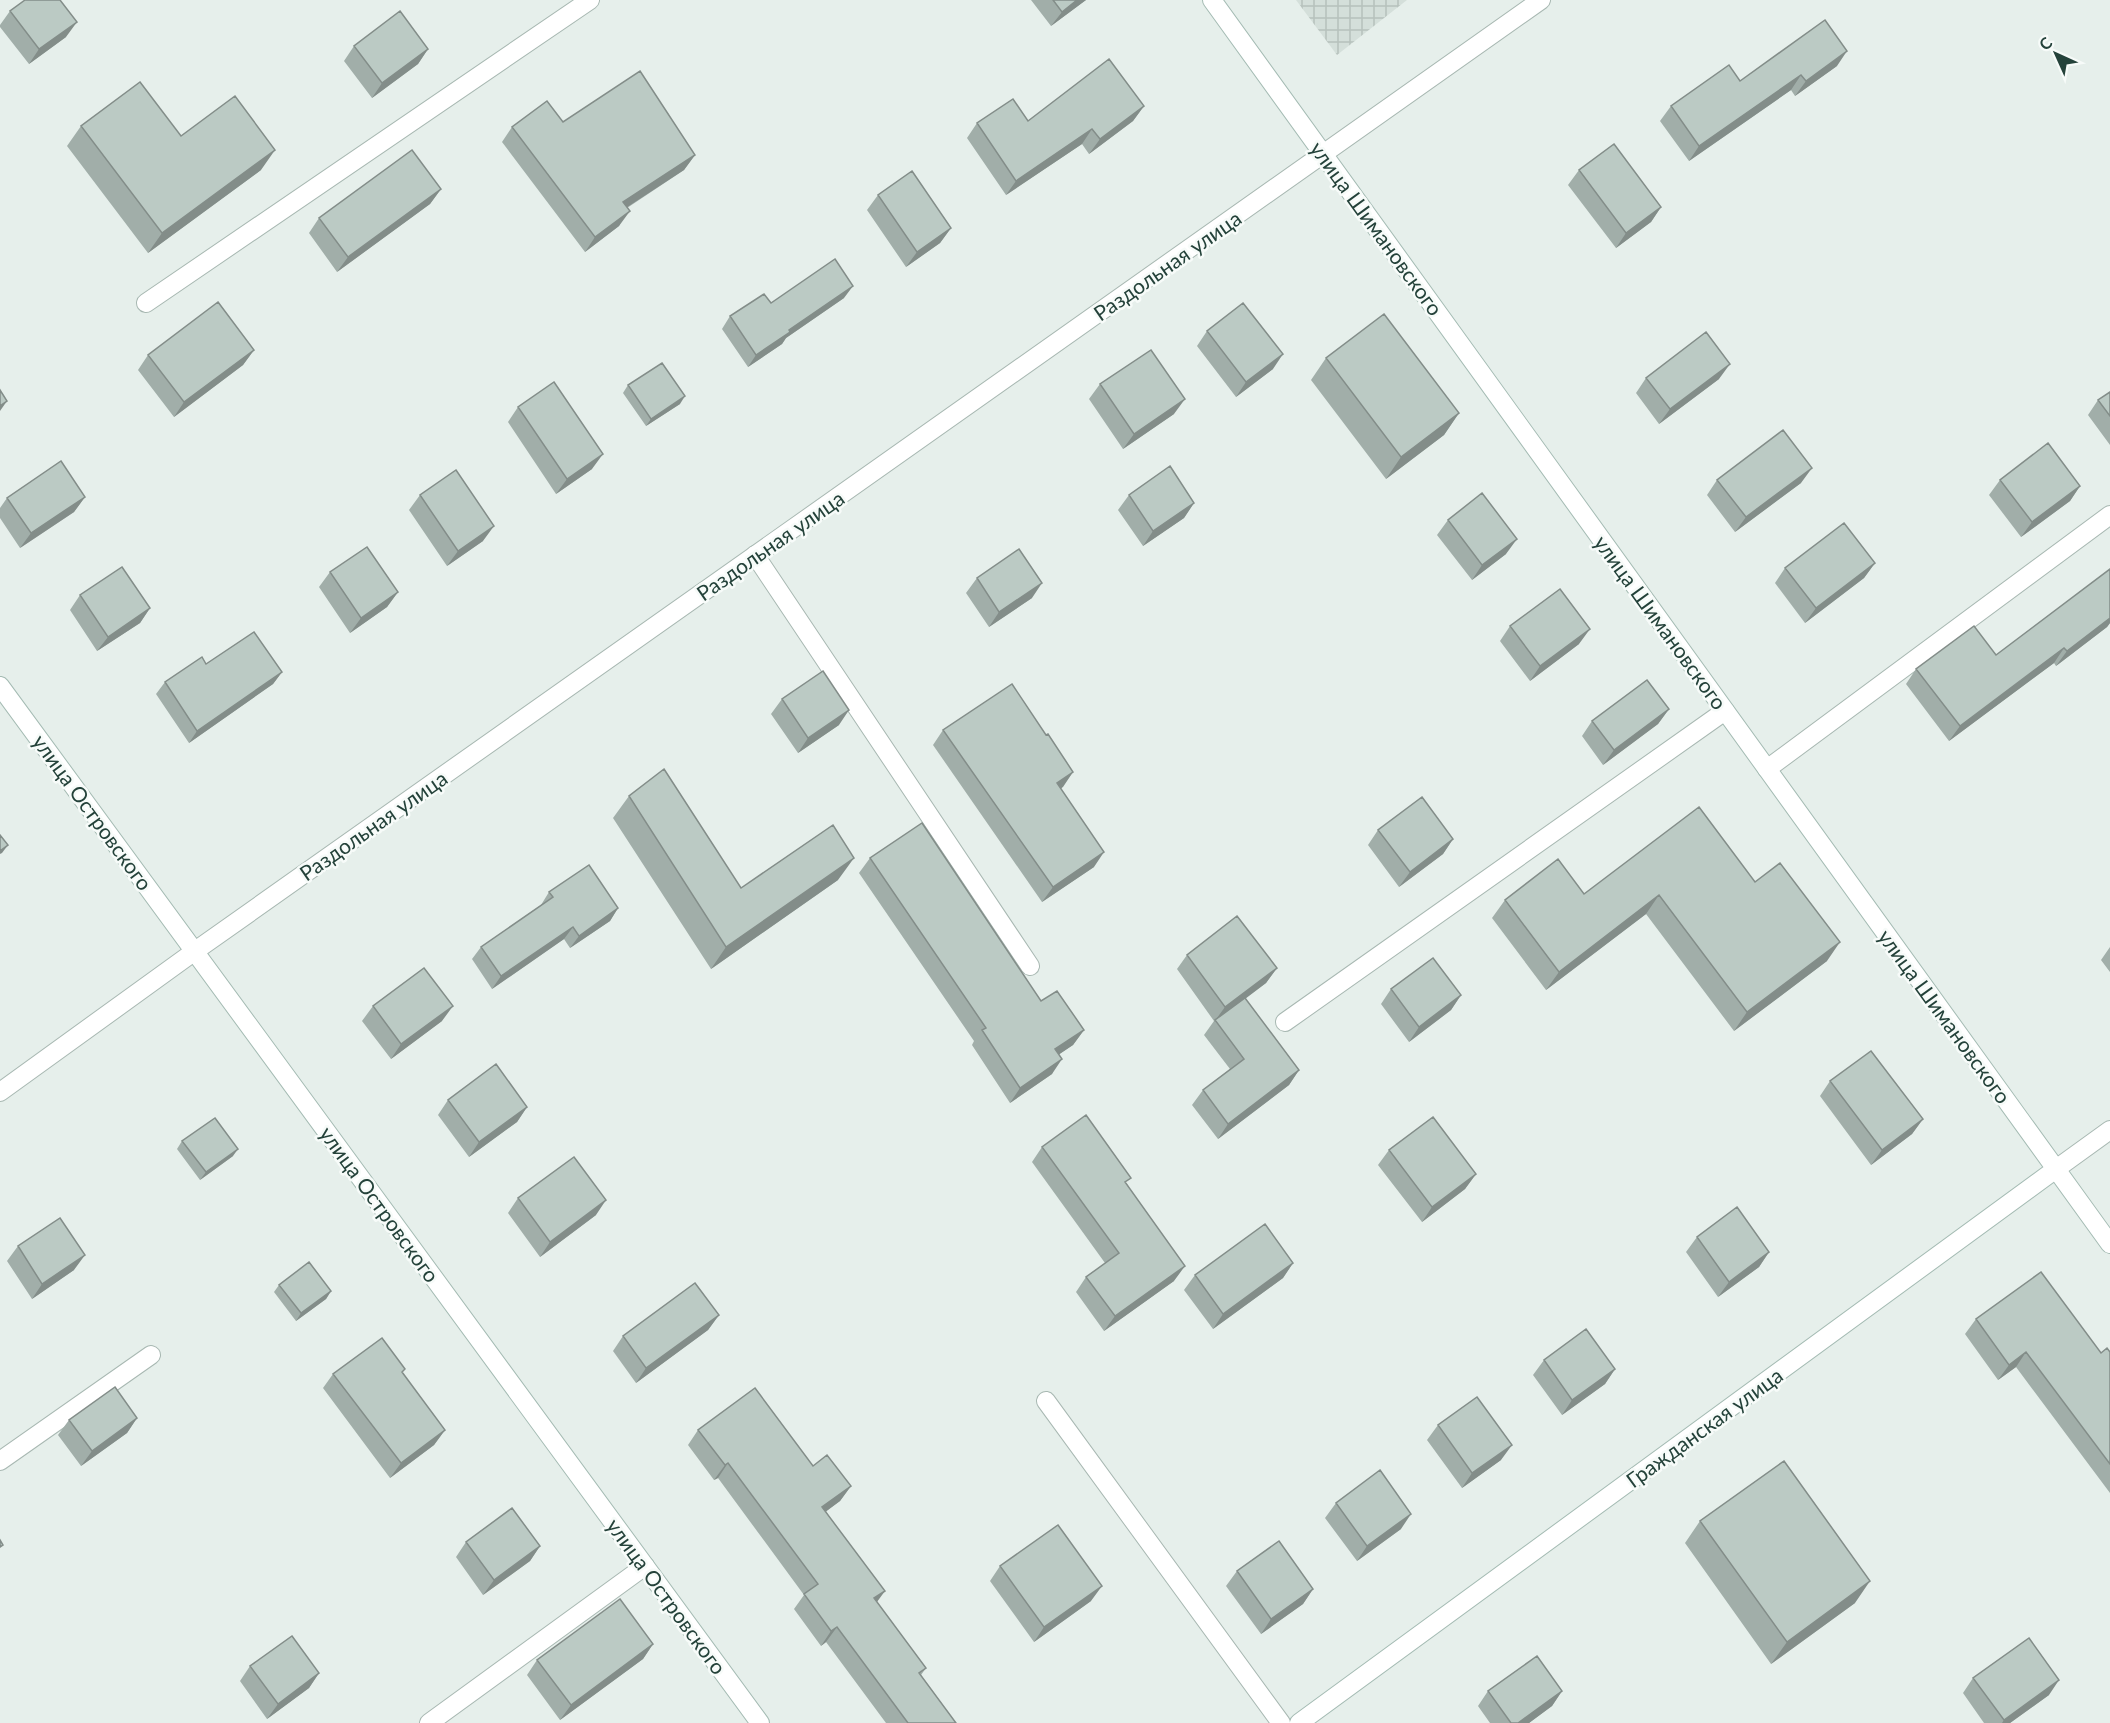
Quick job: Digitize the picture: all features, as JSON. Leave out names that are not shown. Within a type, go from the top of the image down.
[{"type":"street","points":[[146,303],[590,0]]},
{"type":"street","name":"улица Шимановского","points":[[1212,0],[2110,1245]]},
{"type":"street","name":"Раздольная улица","points":[[0,1092],[195,951],[1541,0]]},
{"type":"street","points":[[1767,769],[2110,515]]},
{"type":"street","points":[[755,555],[1030,966]]},
{"type":"street","name":"улица Островского","points":[[0,686],[760,1723]]},
{"type":"street","points":[[1285,1022],[1725,711]]},
{"type":"street","name":"Гражданская улица","points":[[1299,1723],[2110,1130]]},
{"type":"street","points":[[0,1461],[151,1355]]},
{"type":"street","points":[[1046,1401],[1281,1723]]},
{"type":"street","points":[[429,1723],[645,1566]]},
{"type":"shaded area","points":[[1296,0],[1407,0],[1337,55]]},
{"type":"building","points":[[25,0],[60,0],[77,22],[39,49],[10,11]]},
{"type":"building","points":[[1053,0],[1077,0],[1062,12]]},
{"type":"building","points":[[400,11],[428,49],[382,83],[354,46]]},
{"type":"building","points":[[1825,20],[1847,51],[1806,81],[1801,75],[1699,146],[1671,106],[1729,65],[1740,81]]},
{"type":"building","points":[[1109,59],[1144,106],[1100,139],[1092,129],[1016,181],[977,123],[1013,99],[1028,121]]},
{"type":"building","points":[[640,71],[695,155],[623,202],[630,211],[595,237],[512,127],[547,101],[563,122]]},
{"type":"building","points":[[140,82],[181,136],[235,96],[275,150],[162,233],[81,126]]},
{"type":"building","points":[[1614,144],[1661,207],[1626,233],[1579,170]]},
{"type":"building","points":[[412,150],[441,189],[348,257],[319,218]]},
{"type":"building","points":[[912,171],[951,228],[917,252],[878,195]]},
{"type":"building","points":[[835,259],[853,286],[756,355],[730,316],[764,294],[771,303]]},
{"type":"building","points":[[218,302],[254,350],[184,402],[148,355]]},
{"type":"building","points":[[1243,303],[1283,354],[1246,382],[1207,331]]},
{"type":"building","points":[[1384,314],[1459,413],[1401,457],[1326,358]]},
{"type":"building","points":[[1706,332],[1730,364],[1670,409],[1646,378]]},
{"type":"building","points":[[1151,350],[1185,399],[1134,434],[1100,384]]},
{"type":"building","points":[[662,363],[685,396],[651,419],[628,385]]},
{"type":"building","points":[[554,382],[603,454],[567,479],[518,407]]},
{"type":"building","points":[[0,390],[7,401],[0,406]]},
{"type":"building","points":[[2110,392],[2110,416],[2098,400]]},
{"type":"building","points":[[1783,430],[1812,468],[1746,517],[1717,480]]},
{"type":"building","points":[[2048,443],[2080,486],[2032,522],[2000,480]]},
{"type":"building","points":[[61,461],[85,497],[31,533],[7,498]]},
{"type":"building","points":[[1170,466],[1194,503],[1153,531],[1129,495]]},
{"type":"building","points":[[456,470],[494,526],[458,551],[420,495]]},
{"type":"building","points":[[1482,493],[1517,539],[1482,565],[1448,520]]},
{"type":"building","points":[[1844,523],[1875,563],[1816,608],[1785,568]]},
{"type":"building","points":[[367,547],[398,592],[361,618],[330,572]]},
{"type":"building","points":[[1019,549],[1042,583],[999,612],[977,578]]},
{"type":"building","points":[[122,567],[150,608],[108,637],[80,595]]},
{"type":"building","points":[[2110,569],[2110,618],[2067,651],[2064,648],[1960,726],[1916,669],[1974,626],[1996,655]]},
{"type":"building","points":[[1560,589],[1590,629],[1540,666],[1510,626]]},
{"type":"building","points":[[254,632],[282,672],[197,731],[165,682],[202,657],[206,664]]},
{"type":"building","points":[[823,671],[849,710],[808,738],[782,699]]},
{"type":"building","points":[[1647,680],[1669,709],[1614,750],[1592,721]]},
{"type":"building","points":[[1012,684],[1073,772],[1057,783],[1104,852],[1053,887],[943,730]]},
{"type":"building","points":[[664,769],[741,888],[833,825],[854,858],[726,947],[629,796]]},
{"type":"building","points":[[1422,797],[1453,839],[1410,872],[1378,830]]},
{"type":"building","points":[[1699,807],[1755,882],[1780,863],[1840,942],[1747,1012],[1659,895],[1559,972],[1505,900],[1558,859],[1584,894]]},
{"type":"building","points":[[922,823],[1041,1001],[1057,991],[1084,1030],[1055,1049],[1062,1059],[1020,1088],[982,1030],[986,1028],[870,858]]},
{"type":"building","points":[[0,835],[8,845],[0,851]]},
{"type":"building","points":[[589,865],[618,908],[579,936],[573,927],[501,976],[481,947],[553,897],[549,892]]},
{"type":"building","points":[[1237,916],[1277,968],[1225,1007],[1187,955]]},
{"type":"building","points":[[1433,958],[1461,995],[1419,1027],[1391,989]]},
{"type":"building","points":[[424,968],[453,1006],[401,1044],[373,1006]]},
{"type":"building","points":[[1245,998],[1299,1070],[1228,1124],[1203,1090],[1244,1059],[1215,1020]]},
{"type":"building","points":[[1871,1051],[1923,1119],[1882,1150],[1830,1081]]},
{"type":"building","points":[[496,1064],[527,1107],[479,1142],[448,1100]]},
{"type":"building","points":[[1086,1115],[1131,1178],[1125,1182],[1185,1266],[1115,1316],[1086,1277],[1119,1253],[1042,1147]]},
{"type":"building","points":[[1433,1117],[1476,1174],[1432,1207],[1389,1150]]},
{"type":"building","points":[[215,1118],[238,1149],[206,1172],[182,1141]]},
{"type":"building","points":[[574,1157],[606,1200],[550,1242],[518,1198]]},
{"type":"building","points":[[1737,1207],[1769,1252],[1729,1282],[1697,1237]]},
{"type":"building","points":[[60,1218],[85,1255],[42,1284],[18,1246]]},
{"type":"building","points":[[1265,1224],[1293,1263],[1223,1314],[1195,1275]]},
{"type":"building","points":[[309,1262],[331,1291],[301,1313],[279,1285]]},
{"type":"building","points":[[2041,1272],[2101,1353],[2107,1348],[2110,1352],[2110,1464],[2026,1352],[2009,1365],[1976,1319]]},
{"type":"building","points":[[695,1283],[719,1315],[646,1368],[623,1336]]},
{"type":"building","points":[[1586,1329],[1615,1369],[1572,1400],[1544,1360]]},
{"type":"building","points":[[382,1338],[405,1369],[402,1372],[445,1430],[401,1463],[333,1374]]},
{"type":"building","points":[[115,1387],[137,1418],[92,1451],[69,1420]]},
{"type":"building","points":[[755,1388],[813,1466],[827,1455],[851,1486],[822,1507],[885,1591],[874,1598],[926,1668],[919,1673],[956,1723],[908,1723],[837,1627],[831,1631],[804,1594],[818,1584],[728,1463],[725,1465],[698,1430]]},
{"type":"building","points":[[1477,1397],[1512,1445],[1472,1473],[1438,1425]]},
{"type":"building","points":[[1784,1461],[1870,1581],[1787,1642],[1700,1521]]},
{"type":"building","points":[[1380,1470],[1411,1514],[1367,1546],[1336,1503]]},
{"type":"building","points":[[512,1508],[540,1546],[494,1580],[466,1542]]},
{"type":"building","points":[[1058,1525],[1102,1586],[1044,1627],[1000,1566]]},
{"type":"building","points":[[1279,1541],[1313,1589],[1271,1619],[1237,1571]]},
{"type":"building","points":[[620,1599],[653,1644],[571,1705],[537,1660]]},
{"type":"building","points":[[292,1636],[319,1673],[278,1704],[250,1666]]},
{"type":"building","points":[[2029,1638],[2059,1680],[2004,1720],[1973,1678]]},
{"type":"building","points":[[1537,1656],[1562,1691],[1518,1723],[1511,1723],[1488,1691]]}]
